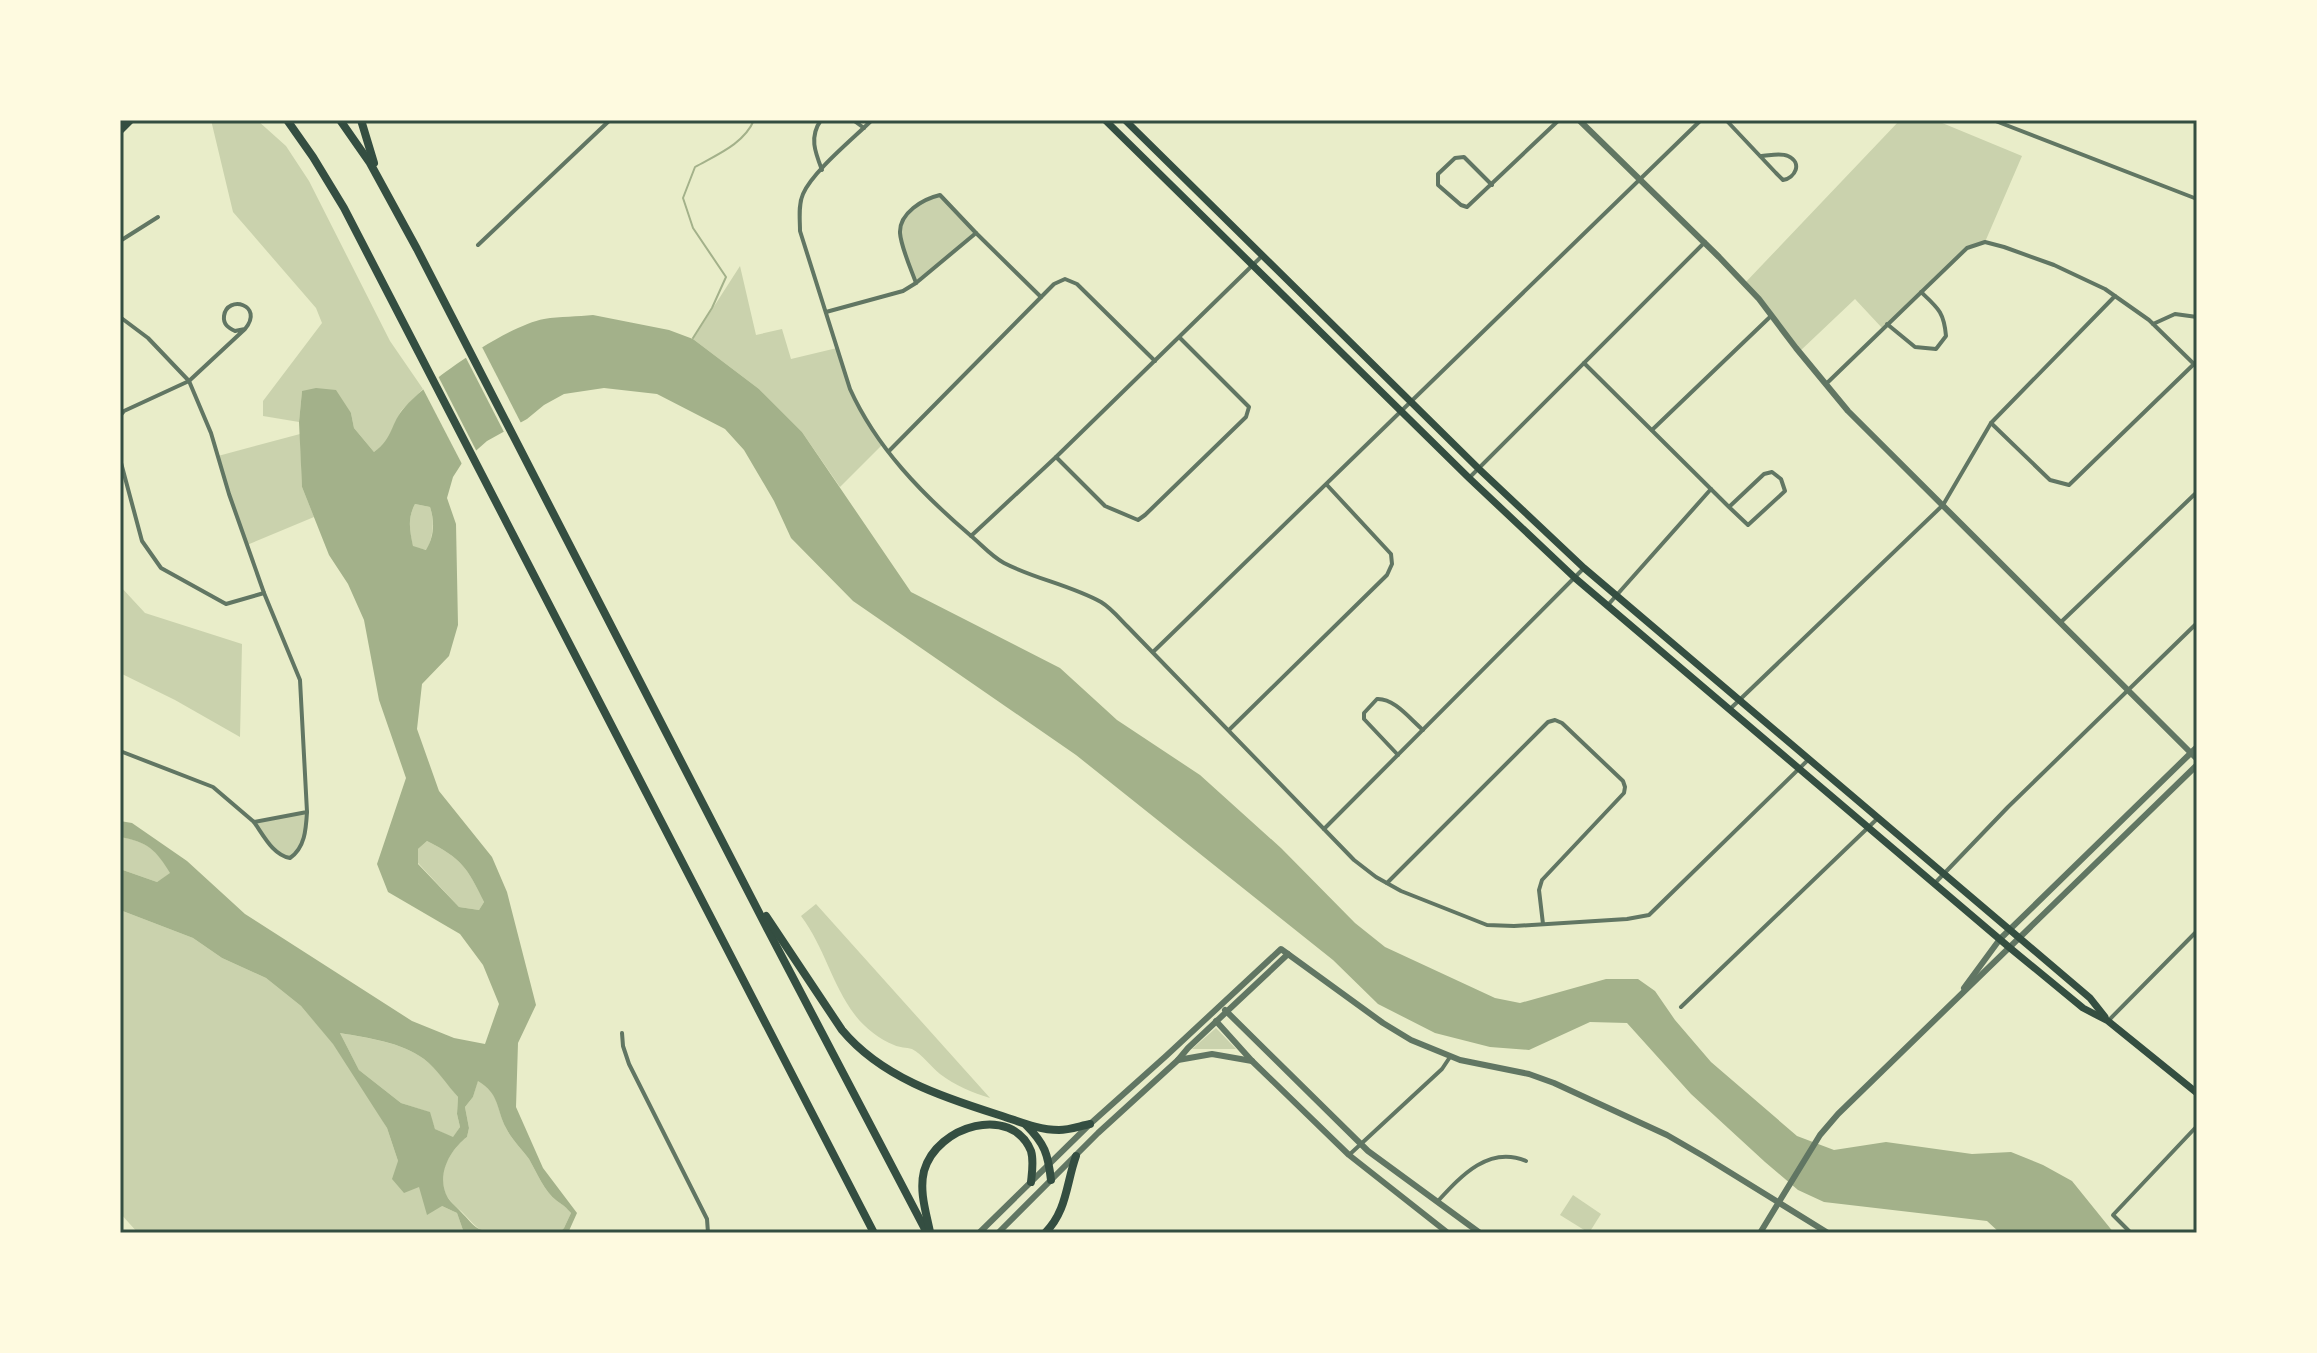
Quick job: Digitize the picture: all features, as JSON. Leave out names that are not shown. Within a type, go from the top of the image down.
[{"type":"highway","points":[[287,120],[344,208],[874,1233]]},
{"type":"highway","points":[[340,120],[377,175],[740,877],[929,1233]]},
{"type":"highway","points":[[361,120],[377,175]]},
{"type":"highway","points":[[740,877],[847,1036],[889,1070],[936,1093],[1026,1125],[1063,1130],[1090,1124]]},
{"type":"highway","points":[[929,1233],[922,1195],[924,1169],[939,1145],[958,1131],[988,1125],[1019,1135],[1032,1156],[1031,1182]]},
{"type":"highway","points":[[1026,1125],[1042,1143],[1051,1180]]},
{"type":"highway","points":[[1045,1233],[1062,1209],[1076,1156]]},
{"type":"main road","points":[[120,131],[131,120]]},
{"type":"main road","points":[[1105,120],[1401,412],[1575,578],[2010,948],[2083,1008],[2108,1021],[2197,1093]]},
{"type":"main road","points":[[1125,120],[1479,469],[1584,568],[2090,998],[2108,1021]]},
{"type":"main road","points":[[1130,144],[1139,134]]},
{"type":"street","points":[[478,245],[610,120]]},
{"type":"street","points":[[821,120],[815,129],[814,148],[822,170]]},
{"type":"street","points":[[853,120],[864,128]]},
{"type":"street","points":[[872,120],[803,193],[799,212],[800,231],[850,389],[860,411],[903,470],[949,517],[1000,561],[1071,588],[1103,604],[1354,860],[1387,883],[1487,925],[1627,919],[1649,915],[1809,759]]},
{"type":"street","points":[[1492,185],[1464,157],[1455,158],[1438,174],[1438,185],[1467,207],[1492,185],[1559,120]]},
{"type":"street","points":[[1579,120],[1759,299],[1848,411],[2197,762],[1838,1114],[1820,1135],[1760,1233]]},
{"type":"street","points":[[1153,652],[1701,120]]},
{"type":"street","points":[[1726,120],[1760,156],[1783,180],[1794,174],[1795,163],[1788,156],[1760,156]]},
{"type":"street","points":[[1993,120],[2197,199]]},
{"type":"street","points":[[916,283],[900,232],[904,217],[926,199],[940,195],[1041,297]]},
{"type":"street","points":[[120,241],[158,217]]},
{"type":"street","points":[[826,312],[903,291],[976,233]]},
{"type":"street","points":[[1469,478],[1705,242]]},
{"type":"street","points":[[1826,384],[1967,248],[1985,242],[2054,265],[2105,289],[2153,324],[2195,366],[2069,485],[2050,480],[1991,423]]},
{"type":"street","points":[[971,536],[1262,256]]},
{"type":"street","points":[[888,451],[1054,284],[1065,279],[1077,284],[1155,361]]},
{"type":"street","points":[[1887,324],[1915,347],[1936,349],[1946,336],[1945,323],[1941,311],[1921,292]]},
{"type":"street","points":[[1730,709],[1943,505],[1991,423],[2115,296]]},
{"type":"street","points":[[120,416],[126,410],[189,381],[245,329],[251,321],[250,312],[244,305],[230,306],[224,318],[227,327],[235,331],[245,329]]},
{"type":"street","points":[[2153,324],[2175,314],[2197,317]]},
{"type":"street","points":[[1652,430],[1771,316]]},
{"type":"street","points":[[120,317],[148,338],[189,381],[211,433],[264,593],[300,680],[307,812],[306,830],[298,852],[290,858],[282,857],[254,822],[213,787],[120,751]]},
{"type":"street","points":[[1056,457],[1105,506],[1138,520],[1246,417],[1249,407],[1179,337]]},
{"type":"street","points":[[1584,363],[1729,507],[1748,525],[1785,491],[1781,479],[1772,472],[1764,474],[1729,507]]},
{"type":"street","points":[[120,459],[142,541],[161,568],[226,604],[264,593]]},
{"type":"street","points":[[1229,730],[1387,575],[1392,564],[1391,554],[1327,485]]},
{"type":"street","points":[[1607,606],[1711,489]]},
{"type":"street","points":[[2060,623],[2197,492]]},
{"type":"street","points":[[1324,829],[1584,568]]},
{"type":"street","points":[[1935,883],[2008,807],[2197,623]]},
{"type":"street","points":[[1398,755],[1364,719],[1364,713],[1377,699],[1390,702],[1423,730]]},
{"type":"street","points":[[1387,883],[1548,722],[1555,720],[1572,732],[1623,781],[1625,787],[1624,793],[1542,880],[1539,890],[1543,924]]},
{"type":"street","points":[[1952,1004],[2000,939],[2197,747]]},
{"type":"street","points":[[254,822],[307,812]]},
{"type":"street","points":[[1681,1007],[1877,819]]},
{"type":"street","points":[[2108,1021],[2197,931]]},
{"type":"street","points":[[979,1233],[1090,1124],[1281,949],[1393,1030],[1450,1057],[1529,1074],[1554,1083],[1667,1135],[1828,1233]]},
{"type":"street","points":[[998,1233],[1288,954]]},
{"type":"street","points":[[1220,1005],[1361,1144],[1480,1233]]},
{"type":"street","points":[[1210,1015],[1252,1061],[1349,1155],[1448,1233]]},
{"type":"street","points":[[622,1033],[629,1064],[707,1219],[708,1233]]},
{"type":"street","points":[[1178,1060],[1212,1054],[1252,1061]]},
{"type":"street","points":[[1349,1155],[1442,1069],[1450,1057]]},
{"type":"street","points":[[2131,1233],[2113,1215],[2197,1126]]},
{"type":"street","points":[[1438,1201],[1456,1181],[1487,1160],[1515,1156],[1526,1161]]},
{"type":"shaded area","points":[[211,120],[257,120],[286,146],[309,181],[390,341],[423,389],[401,411],[386,443],[374,452],[354,428],[351,413],[302,391],[299,422],[263,416],[263,401],[322,323],[316,308],[233,212]]},
{"type":"shaded area","points":[[1900,120],[1935,120],[2022,156],[1985,242],[1967,248],[1883,329],[1855,299],[1799,352],[1744,284]]},
{"type":"shaded area","points":[[940,195],[976,233],[916,283],[902,245],[901,226],[913,208]]},
{"type":"shaded area","points":[[740,266],[756,335],[782,329],[791,359],[837,348],[850,388],[883,444],[840,487],[802,432],[759,389],[693,339]]},
{"type":"shaded area","points":[[593,315],[669,330],[693,339],[759,389],[802,432],[911,592],[1060,668],[1117,720],[1200,775],[1281,848],[1355,923],[1385,947],[1495,998],[1520,1003],[1606,979],[1638,979],[1655,991],[1711,1062],[1797,1136],[1834,1150],[1886,1142],[1972,1154],[2011,1152],[2072,1181],[2114,1233],[2000,1233],[1987,1221],[1824,1202],[1798,1190],[1765,1162],[1691,1094],[1627,1023],[1590,1022],[1529,1050],[1490,1047],[1435,1033],[1378,1004],[1333,960],[1076,755],[853,601],[791,538],[774,501],[744,450],[725,429],[657,394],[604,388],[564,394],[544,405],[527,419],[487,441],[462,463],[453,477],[447,498],[456,524],[458,625],[449,656],[422,684],[417,729],[439,791],[492,857],[507,892],[536,1005],[518,1043],[516,1107],[543,1168],[577,1213],[568,1233],[559,1233],[571,1213],[552,1197],[508,1132],[494,1097],[478,1081],[473,1097],[465,1107],[469,1128],[467,1137],[446,1164],[444,1190],[449,1200],[479,1229],[496,1233],[464,1233],[457,1213],[442,1206],[427,1215],[419,1187],[404,1193],[392,1179],[398,1161],[387,1128],[333,1044],[301,1006],[266,978],[222,958],[193,938],[120,910],[120,869],[157,882],[170,873],[150,848],[120,837],[120,821],[132,823],[187,861],[245,914],[412,1021],[454,1038],[485,1044],[499,1004],[483,965],[460,934],[388,892],[377,864],[406,778],[379,700],[364,620],[348,584],[329,555],[302,487],[299,422],[302,391],[316,388],[336,390],[351,413],[354,428],[374,452],[389,436],[405,407],[432,382],[470,355],[528,324],[550,318]],"holes":[[[415,504],[430,507],[432,513],[432,535],[426,550],[413,546],[410,520]],[[427,841],[462,865],[484,902],[479,910],[459,907],[418,864],[418,849]],[[340,1033],[384,1042],[415,1053],[433,1067],[458,1097],[460,1127],[453,1137],[435,1129],[430,1112],[401,1103],[359,1070]]]},
{"type":"shaded area","points":[[300,434],[302,487],[314,517],[247,545],[218,456]]},
{"type":"shaded area","points":[[415,504],[430,507],[432,513],[433,529],[427,550],[413,547],[410,520]]},
{"type":"shaded area","points":[[120,586],[145,613],[242,644],[240,737],[120,673]]},
{"type":"shaded area","points":[[307,812],[302,844],[290,858],[282,857],[254,822]]},
{"type":"shaded area","points":[[121,837],[150,848],[171,873],[157,882],[120,869]]},
{"type":"shaded area","points":[[427,841],[456,859],[468,872],[484,902],[479,910],[459,907],[418,863],[418,849]]},
{"type":"shaded area","points":[[816,904],[990,1098],[952,1082],[916,1051],[883,1040],[859,1020],[840,991],[801,916]]},
{"type":"shaded area","points":[[120,910],[193,938],[222,958],[266,978],[301,1006],[333,1043],[373,1104],[387,1128],[398,1161],[419,1186],[442,1206],[457,1213],[464,1233],[138,1233],[120,1213]]},
{"type":"shaded area","points":[[1216,1028],[1236,1049],[1192,1049]]},
{"type":"shaded area","points":[[340,1033],[394,1045],[415,1053],[429,1063],[458,1097],[460,1127],[453,1138],[435,1129],[429,1112],[401,1103],[359,1070]]},
{"type":"shaded area","points":[[478,1080],[494,1096],[506,1128],[545,1187],[571,1213],[559,1233],[485,1233],[448,1198],[444,1190],[443,1172],[450,1156],[467,1137],[469,1128],[465,1107],[473,1097]]},
{"type":"shaded area","points":[[1573,1195],[1601,1214],[1589,1233],[1560,1215]]},
{"type":"pier","points":[[482,347],[522,425],[505,434],[465,356]]},
{"type":"pier","points":[[437,374],[478,454],[463,466],[421,385]]},
{"type":"waterway","points":[[693,338],[712,308],[726,277],[693,228],[683,198],[695,167],[744,136],[754,120]]}]
